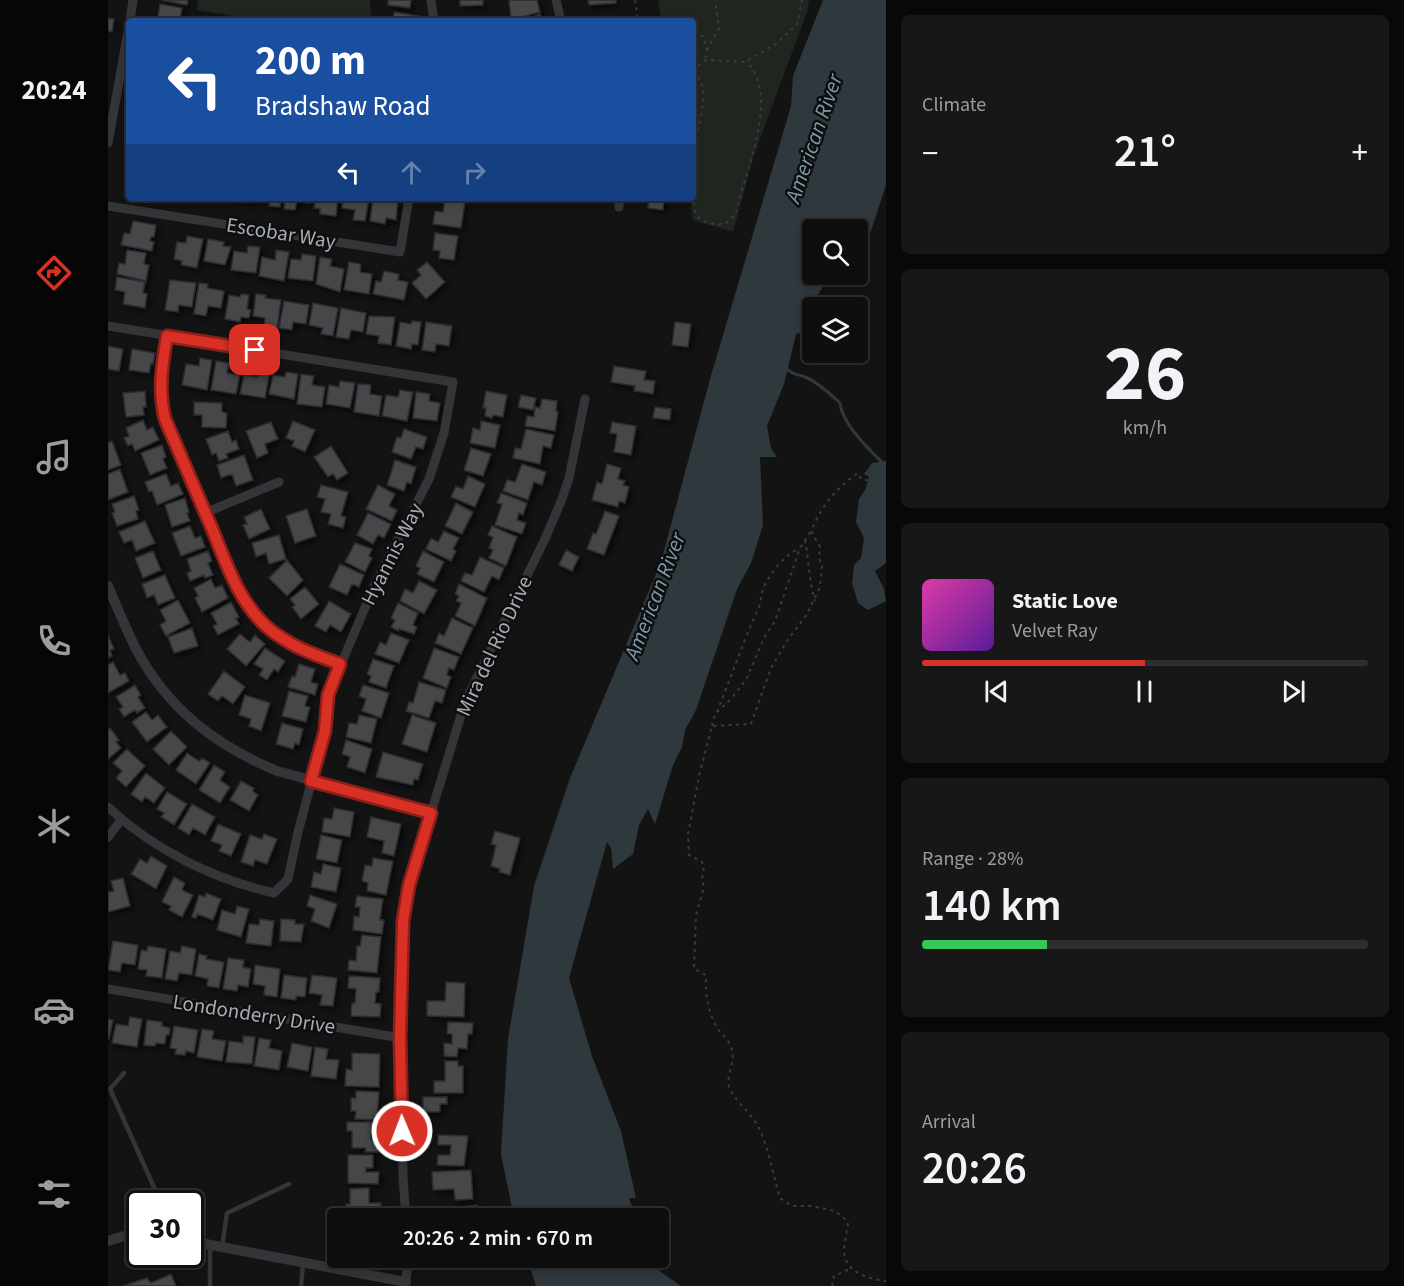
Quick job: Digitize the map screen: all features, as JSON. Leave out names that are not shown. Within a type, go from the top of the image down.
[{"type":"street","points":[[130,18],[133,0]]},
{"type":"street","points":[[431,0],[434,18]]},
{"type":"street","points":[[556,0],[560,18]]},
{"type":"street","points":[[108,143],[126,69]]},
{"type":"street","name":"Escobar Way","points":[[108,206],[400,252],[408,201]]},
{"type":"street","name":"Hyannis Way","points":[[108,326],[453,382],[444,433],[429,479],[375,584],[328,695],[325,731],[288,879],[274,893],[238,883],[190,864],[160,847],[108,807]]},
{"type":"street","points":[[167,336],[160,376],[161,402],[165,419],[237,586],[256,616],[267,626],[296,647],[340,664]]},
{"type":"street","name":"Mira del Rio Drive","points":[[405,1208],[400,1038],[403,921],[409,885],[465,702],[545,539],[562,499],[569,478],[585,399]]},
{"type":"street","points":[[205,513],[279,482]]},
{"type":"street","points":[[108,586],[144,662],[158,684],[194,723],[229,748],[277,771],[431,813]]},
{"type":"street","points":[[108,837],[122,819]]},
{"type":"street","name":"Londonderry Drive","points":[[108,989],[400,1038]]},
{"type":"street","points":[[108,1241],[126,1236]]},
{"type":"street","points":[[204,1244],[406,1284],[407,1268]]},
{"type":"lane","points":[[124,1073],[110,1089],[155,1190]]},
{"type":"lane","points":[[222,1247],[227,1213],[289,1184]]},
{"type":"lane","points":[[210,1245],[210,1286]]},
{"type":"lane","points":[[301,1286],[303,1262]]},
{"type":"path","points":[[635,0],[638,18]]},
{"type":"path","points":[[705,61],[707,50],[718,28],[716,0]]},
{"type":"path","points":[[696,68],[705,61],[746,61],[777,43],[797,24],[802,0]]},
{"type":"path","points":[[696,36],[703,36],[707,50]]},
{"type":"path","points":[[694,201],[696,213],[701,220],[710,223],[724,224],[736,212],[752,159],[763,101],[756,75],[746,61]]},
{"type":"path","points":[[696,73],[700,82],[702,107],[696,140]]},
{"type":"path","points":[[886,356],[886,376]]},
{"type":"path","points":[[715,714],[746,680],[764,638],[775,621],[800,548],[821,509],[839,487],[858,473],[861,479],[871,481],[886,470]]},
{"type":"path","points":[[712,726],[751,724],[771,668],[815,601],[820,587],[822,566],[819,558],[820,547],[811,531]]},
{"type":"path","points":[[805,540],[809,558],[809,584],[815,601]]},
{"type":"path","points":[[800,548],[790,552],[765,586],[762,599],[736,659],[725,694],[715,714],[699,776],[688,834],[689,855],[702,862],[704,867],[702,879],[704,887],[696,915],[694,969],[706,975],[711,1017],[731,1046],[734,1057],[729,1084],[732,1095],[758,1125],[780,1198],[792,1206],[811,1206],[831,1210],[841,1215],[848,1223],[844,1250],[847,1264],[857,1273],[873,1280],[886,1281]]},
{"type":"path","points":[[832,1286],[834,1276],[852,1268]]},
{"type":"shaded area","points":[[198,0],[370,0],[371,18],[245,18],[197,10]]},
{"type":"shaded area","points":[[658,0],[809,0],[807,12],[754,155],[733,232],[693,220],[690,201],[696,201],[696,18],[661,18]]},
{"type":"water","name":"American River","points":[[823,0],[886,0],[886,185],[868,237],[868,219],[802,219],[802,285],[824,285],[816,297],[802,297],[802,332],[796,334],[784,384],[767,426],[771,448],[777,457],[760,457],[763,525],[751,563],[737,589],[696,710],[685,730],[682,747],[673,765],[655,824],[648,809],[639,825],[633,854],[613,869],[611,848],[607,842],[569,978],[592,1056],[621,1131],[636,1198],[629,1198],[632,1208],[512,1208],[501,1154],[508,1039],[534,886],[570,778],[661,562],[710,379],[791,106],[793,76]]},
{"type":"water","points":[[886,461],[886,563],[875,571],[884,589],[886,601],[868,610],[858,603],[852,583],[854,565],[861,558],[864,538],[856,522],[859,499],[869,477],[864,474],[872,463]]},
{"type":"water","points":[[530,1268],[659,1268],[681,1286],[536,1286]]},
{"type":"building","points":[[161,0],[188,0],[187,5]]},
{"type":"building","points":[[388,0],[411,0],[410,8],[388,5]]},
{"type":"building","points":[[460,0],[483,0],[483,5],[460,6]]},
{"type":"building","points":[[509,0],[537,0],[540,12],[511,18]]},
{"type":"building","points":[[588,0],[616,0],[616,3],[589,5]]},
{"type":"building","points":[[160,4],[182,8],[180,18],[158,18]]},
{"type":"building","points":[[394,12],[419,16],[419,18],[393,18]]},
{"type":"building","points":[[540,14],[542,18],[530,18]]},
{"type":"building","points":[[108,18],[114,19],[112,32],[108,31]]},
{"type":"building","points":[[270,201],[281,201],[280,207],[269,206]]},
{"type":"building","points":[[285,201],[297,201],[295,210],[284,209]]},
{"type":"building","points":[[315,201],[338,201],[336,216],[320,214],[320,209],[314,208]]},
{"type":"building","points":[[343,201],[368,201],[365,221],[353,220],[355,210],[342,208]]},
{"type":"building","points":[[373,201],[398,201],[396,220],[386,218],[385,224],[370,221]]},
{"type":"building","points":[[445,201],[465,202],[461,228],[433,224],[435,211],[443,212]]},
{"type":"building","points":[[649,201],[664,201],[663,210],[648,208]]},
{"type":"building","points":[[133,221],[156,225],[154,237],[151,237],[150,241],[154,242],[152,251],[121,245],[124,233],[130,234]]},
{"type":"building","points":[[435,233],[458,236],[454,260],[439,258],[440,251],[433,250]]},
{"type":"building","points":[[187,236],[203,239],[197,268],[181,265],[182,261],[174,259],[177,242],[186,243]]},
{"type":"building","points":[[208,239],[224,242],[223,246],[231,247],[225,265],[204,261]]},
{"type":"building","points":[[248,246],[260,247],[256,273],[231,270],[234,251],[247,253]]},
{"type":"building","points":[[127,250],[146,253],[144,264],[149,265],[146,281],[117,274],[119,263],[125,264]]},
{"type":"building","points":[[276,250],[289,252],[284,281],[259,276],[262,257],[275,260]]},
{"type":"building","points":[[302,254],[316,256],[313,281],[288,278],[291,259],[301,260]]},
{"type":"building","points":[[320,257],[332,259],[330,266],[344,269],[340,292],[316,284]]},
{"type":"building","points":[[349,262],[361,264],[360,272],[372,274],[369,294],[344,290]]},
{"type":"building","points":[[427,262],[445,282],[426,299],[412,283],[421,275],[417,270]]},
{"type":"building","points":[[384,271],[399,274],[398,280],[408,282],[404,300],[373,294],[376,281],[381,282]]},
{"type":"building","points":[[117,277],[145,282],[143,293],[147,294],[145,308],[123,304],[125,292],[115,290]]},
{"type":"building","points":[[170,280],[196,283],[192,307],[179,305],[178,312],[165,310]]},
{"type":"building","points":[[199,283],[208,284],[207,288],[224,291],[221,308],[208,306],[206,316],[194,314]]},
{"type":"building","points":[[241,294],[249,295],[247,309],[251,310],[249,318],[241,317],[240,322],[225,319],[229,295],[240,297]]},
{"type":"building","points":[[256,294],[281,300],[277,328],[264,326],[265,318],[253,316]]},
{"type":"building","points":[[284,301],[309,305],[306,324],[293,322],[292,330],[279,328]]},
{"type":"building","points":[[313,303],[338,308],[333,336],[321,334],[323,328],[309,325]]},
{"type":"building","points":[[341,308],[366,313],[363,332],[351,330],[349,339],[336,337]]},
{"type":"building","points":[[369,316],[395,317],[391,345],[378,343],[379,336],[366,334]]},
{"type":"building","points":[[412,321],[421,322],[418,345],[412,344],[411,349],[396,346],[400,322],[411,324]]},
{"type":"building","points":[[426,322],[452,326],[449,346],[436,344],[435,352],[422,350]]},
{"type":"building","points":[[675,322],[691,324],[688,347],[672,345]]},
{"type":"building","points":[[108,346],[123,349],[119,371],[108,369]]},
{"type":"building","points":[[132,349],[155,353],[149,373],[129,370]]},
{"type":"building","points":[[200,358],[212,360],[207,390],[182,385],[186,364],[199,366]]},
{"type":"building","points":[[216,361],[229,363],[227,373],[240,375],[236,394],[211,390]]},
{"type":"building","points":[[614,366],[646,371],[644,380],[655,381],[653,394],[634,391],[635,386],[611,382]]},
{"type":"building","points":[[259,369],[270,371],[265,398],[240,394],[244,375],[257,377]]},
{"type":"building","points":[[286,372],[298,374],[294,399],[269,394],[273,375],[285,377]]},
{"type":"building","points":[[301,374],[314,376],[312,385],[325,387],[322,407],[297,404]]},
{"type":"building","points":[[340,381],[355,383],[350,408],[326,404],[329,385],[339,387]]},
{"type":"building","points":[[358,384],[371,385],[370,394],[382,396],[379,416],[354,412]]},
{"type":"building","points":[[400,390],[413,392],[407,421],[382,416],[386,395],[398,397]]},
{"type":"building","points":[[145,391],[144,415],[126,417],[123,393]]},
{"type":"building","points":[[486,391],[507,395],[503,417],[485,416],[486,408],[483,408]]},
{"type":"building","points":[[416,392],[430,394],[429,401],[440,403],[437,421],[413,418]]},
{"type":"building","points":[[521,395],[536,398],[533,410],[518,407]]},
{"type":"building","points":[[542,399],[557,401],[555,431],[525,426],[527,416],[534,417],[535,407],[540,408]]},
{"type":"building","points":[[194,402],[222,403],[222,412],[227,413],[226,428],[202,427],[202,415],[194,415]]},
{"type":"building","points":[[655,407],[671,409],[670,420],[653,418]]},
{"type":"building","points":[[143,420],[147,430],[153,427],[159,440],[135,451],[132,444],[128,446],[124,438],[129,436],[126,428]]},
{"type":"building","points":[[293,421],[315,430],[305,452],[292,446],[294,441],[286,438]]},
{"type":"building","points":[[481,421],[500,425],[495,448],[470,443],[473,428],[480,430]]},
{"type":"building","points":[[271,422],[278,439],[265,444],[268,453],[257,458],[246,431]]},
{"type":"building","points":[[612,422],[636,426],[631,455],[614,452],[617,434],[610,433]]},
{"type":"building","points":[[404,429],[427,437],[423,449],[416,447],[411,459],[392,452],[397,437],[401,438]]},
{"type":"building","points":[[526,429],[554,435],[551,448],[543,446],[540,464],[513,458],[515,448],[521,449]]},
{"type":"building","points":[[228,431],[232,442],[236,440],[239,449],[226,454],[228,458],[219,461],[216,453],[212,455],[206,439]]},
{"type":"building","points":[[112,441],[121,465],[108,470],[108,443]]},
{"type":"building","points":[[162,445],[166,457],[163,459],[167,468],[150,475],[141,453]]},
{"type":"building","points":[[331,446],[348,473],[337,480],[333,474],[328,477],[314,457]]},
{"type":"building","points":[[471,448],[491,454],[483,476],[464,470]]},
{"type":"building","points":[[244,455],[253,480],[236,486],[232,474],[221,478],[217,465]]},
{"type":"building","points":[[395,460],[416,467],[411,484],[407,482],[404,491],[387,485]]},
{"type":"building","points":[[522,464],[546,472],[542,485],[534,482],[528,500],[503,491],[507,480],[515,482]]},
{"type":"building","points":[[607,464],[621,468],[618,479],[625,481],[623,485],[629,487],[625,503],[619,501],[618,507],[592,500],[597,482],[602,484]]},
{"type":"building","points":[[120,469],[128,492],[108,500],[108,474]]},
{"type":"building","points":[[166,474],[171,486],[178,483],[183,494],[157,505],[152,491],[149,492],[145,482]]},
{"type":"building","points":[[468,476],[485,484],[475,507],[451,497],[456,486],[463,489]]},
{"type":"building","points":[[321,485],[348,492],[341,516],[346,517],[343,528],[328,524],[331,514],[321,512],[325,499],[317,497]]},
{"type":"building","points":[[378,485],[395,494],[389,506],[397,510],[392,521],[366,509]]},
{"type":"building","points":[[501,493],[527,503],[523,515],[519,513],[517,520],[526,523],[522,534],[495,525],[502,504],[497,503]]},
{"type":"building","points":[[134,496],[139,510],[136,511],[138,519],[117,526],[112,513],[115,512],[112,504]]},
{"type":"building","points":[[185,498],[190,521],[172,527],[165,505]]},
{"type":"building","points":[[456,503],[473,512],[462,534],[445,526]]},
{"type":"building","points":[[261,509],[270,529],[249,539],[243,525],[247,524],[244,517]]},
{"type":"building","points":[[307,509],[316,536],[295,543],[286,516]]},
{"type":"building","points":[[605,511],[619,516],[604,555],[587,549]]},
{"type":"building","points":[[368,513],[391,524],[384,538],[378,535],[373,544],[357,535]]},
{"type":"building","points":[[145,521],[155,543],[136,551],[132,540],[124,543],[119,532]]},
{"type":"building","points":[[190,526],[195,538],[201,536],[205,547],[181,556],[172,533]]},
{"type":"building","points":[[492,526],[517,537],[506,566],[489,558],[493,550],[489,548],[493,537],[488,535]]},
{"type":"building","points":[[444,531],[459,538],[453,549],[456,551],[451,561],[426,549],[431,538],[438,542]]},
{"type":"building","points":[[279,535],[286,559],[269,564],[266,553],[256,557],[252,543]]},
{"type":"building","points":[[355,543],[372,549],[369,556],[372,558],[365,572],[345,562]]},
{"type":"building","points":[[566,550],[579,557],[572,571],[559,565]]},
{"type":"building","points":[[153,551],[161,570],[143,578],[135,558]]},
{"type":"building","points":[[208,551],[212,561],[208,563],[213,575],[205,578],[204,575],[190,581],[187,573],[191,571],[187,559]]},
{"type":"building","points":[[423,551],[444,562],[434,582],[417,574],[420,568],[416,566]]},
{"type":"building","points":[[480,557],[504,568],[499,580],[492,576],[484,592],[461,581],[465,573],[472,575]]},
{"type":"building","points":[[287,560],[303,580],[287,596],[269,578]]},
{"type":"building","points":[[340,564],[364,575],[359,587],[352,584],[347,595],[329,587]]},
{"type":"building","points":[[165,575],[175,598],[158,605],[154,595],[147,598],[142,584]]},
{"type":"building","points":[[211,579],[215,588],[222,585],[228,598],[202,612],[195,598],[198,596],[194,588]]},
{"type":"building","points":[[419,581],[437,590],[424,614],[400,601],[405,589],[413,593]]},
{"type":"building","points":[[459,584],[487,598],[475,626],[455,616],[461,603],[456,601],[459,596],[455,594]]},
{"type":"building","points":[[305,587],[319,604],[301,619],[292,607],[295,605],[290,599]]},
{"type":"building","points":[[178,600],[190,623],[166,636],[160,625],[166,621],[160,610]]},
{"type":"building","points":[[329,601],[351,614],[341,632],[330,625],[326,632],[315,626]]},
{"type":"building","points":[[231,602],[239,617],[236,618],[239,624],[218,635],[213,626],[217,624],[211,613]]},
{"type":"building","points":[[398,603],[418,613],[413,625],[417,627],[414,634],[391,627],[395,620],[391,618]]},
{"type":"building","points":[[452,618],[473,628],[461,654],[435,643],[439,633],[444,636]]},
{"type":"building","points":[[192,628],[198,646],[174,653],[168,637]]},
{"type":"building","points":[[391,633],[409,640],[399,663],[375,654],[380,642],[386,645]]},
{"type":"building","points":[[240,634],[250,642],[255,635],[265,644],[246,666],[227,649]]},
{"type":"building","points":[[108,635],[114,649],[110,650],[112,656],[108,658]]},
{"type":"building","points":[[265,648],[285,661],[278,672],[274,669],[267,680],[259,675],[263,669],[254,664]]},
{"type":"building","points":[[434,648],[459,657],[454,670],[449,668],[447,675],[451,677],[447,688],[423,678]]},
{"type":"building","points":[[373,659],[394,666],[386,688],[369,682],[371,676],[367,674]]},
{"type":"building","points":[[113,662],[120,675],[125,673],[129,681],[108,693],[108,665]]},
{"type":"building","points":[[299,664],[315,669],[311,682],[318,684],[315,695],[288,687],[292,676],[295,677]]},
{"type":"building","points":[[224,671],[245,687],[233,704],[222,696],[218,701],[208,694]]},
{"type":"building","points":[[419,682],[446,690],[442,703],[435,701],[429,718],[406,711],[409,702],[413,703]]},
{"type":"building","points":[[135,685],[141,695],[138,697],[145,708],[137,713],[135,710],[124,717],[119,709],[123,707],[116,697]]},
{"type":"building","points":[[363,685],[389,693],[381,718],[362,711],[366,699],[359,696]]},
{"type":"building","points":[[289,691],[308,696],[305,706],[310,707],[306,722],[282,716]]},
{"type":"building","points":[[245,695],[270,703],[261,731],[249,726],[251,719],[239,715]]},
{"type":"building","points":[[146,712],[152,720],[158,715],[167,727],[147,742],[132,722]]},
{"type":"building","points":[[359,715],[377,719],[371,743],[346,737],[349,723],[357,724]]},
{"type":"building","points":[[412,715],[436,723],[427,752],[402,744]]},
{"type":"building","points":[[282,723],[303,729],[299,745],[295,743],[293,749],[276,744]]},
{"type":"building","points":[[110,728],[119,740],[116,742],[121,748],[108,759],[108,730]]},
{"type":"building","points":[[171,731],[187,747],[169,765],[153,749]]},
{"type":"building","points":[[346,740],[372,749],[365,773],[347,767],[350,757],[342,754]]},
{"type":"building","points":[[127,749],[145,766],[126,787],[116,778],[122,771],[113,763]]},
{"type":"building","points":[[383,752],[423,764],[418,780],[414,779],[413,785],[376,777]]},
{"type":"building","points":[[187,753],[199,761],[202,758],[210,763],[196,784],[176,770]]},
{"type":"building","points":[[214,765],[225,772],[220,780],[230,787],[220,803],[199,790]]},
{"type":"building","points":[[146,773],[165,788],[154,803],[145,797],[142,802],[131,794]]},
{"type":"building","points":[[241,781],[254,788],[253,791],[258,795],[249,811],[230,800]]},
{"type":"building","points":[[167,792],[187,804],[174,825],[161,817],[164,813],[157,809]]},
{"type":"building","points":[[192,804],[215,817],[205,835],[193,828],[189,835],[178,828]]},
{"type":"building","points":[[334,808],[354,812],[350,837],[322,832],[324,818],[332,819]]},
{"type":"building","points":[[371,817],[401,824],[394,856],[382,853],[384,841],[367,837]]},
{"type":"building","points":[[218,824],[241,834],[231,856],[219,851],[222,845],[211,841]]},
{"type":"building","points":[[495,831],[520,838],[510,875],[499,872],[500,869],[491,866],[496,845],[491,844]]},
{"type":"building","points":[[264,834],[277,839],[267,864],[255,860],[253,866],[241,862],[250,835],[262,839]]},
{"type":"building","points":[[321,835],[342,840],[337,863],[316,859]]},
{"type":"building","points":[[151,856],[167,866],[156,889],[131,874],[140,859],[147,863]]},
{"type":"building","points":[[373,858],[393,861],[386,895],[367,891],[368,883],[362,881],[365,865],[372,866]]},
{"type":"building","points":[[323,864],[341,868],[336,892],[311,887],[314,872],[321,874]]},
{"type":"building","points":[[174,877],[185,883],[182,890],[193,895],[182,917],[169,910],[171,906],[162,902]]},
{"type":"building","points":[[123,878],[130,906],[108,912],[108,892],[114,891],[111,881]]},
{"type":"building","points":[[206,893],[221,899],[213,920],[197,914],[196,918],[192,917],[199,895],[205,897]]},
{"type":"building","points":[[310,895],[337,904],[329,928],[311,921],[315,909],[307,906]]},
{"type":"building","points":[[357,896],[383,899],[380,920],[384,920],[382,934],[353,930],[354,916],[359,917],[360,907],[355,907]]},
{"type":"building","points":[[237,906],[249,909],[241,937],[217,930],[222,910],[235,914]]},
{"type":"building","points":[[260,919],[274,921],[271,946],[246,943],[249,924],[259,925]]},
{"type":"building","points":[[281,919],[295,920],[295,924],[304,924],[301,942],[280,941]]},
{"type":"building","points":[[362,935],[381,937],[377,973],[348,970],[349,960],[356,961],[357,946],[360,946]]},
{"type":"building","points":[[113,941],[138,945],[135,965],[122,963],[120,972],[108,970]]},
{"type":"building","points":[[148,946],[166,949],[162,978],[146,976],[147,970],[138,969],[141,950],[147,951]]},
{"type":"building","points":[[182,946],[196,949],[192,975],[179,973],[177,981],[165,979],[170,951],[180,953]]},
{"type":"building","points":[[199,954],[207,956],[206,959],[224,962],[219,988],[207,986],[208,979],[195,976]]},
{"type":"building","points":[[228,958],[244,960],[243,967],[251,969],[248,987],[238,985],[237,991],[223,989]]},
{"type":"building","points":[[255,965],[280,969],[277,997],[264,995],[265,986],[253,984]]},
{"type":"building","points":[[284,975],[307,978],[305,997],[296,996],[296,1000],[281,998]]},
{"type":"building","points":[[312,975],[337,978],[333,1006],[320,1005],[322,995],[309,993]]},
{"type":"building","points":[[349,976],[380,978],[375,1003],[381,1004],[380,1017],[351,1016],[356,989],[348,988]]},
{"type":"building","points":[[446,982],[465,983],[464,1017],[427,1016],[427,1001],[445,1001]]},
{"type":"building","points":[[130,1017],[142,1019],[137,1047],[112,1043],[116,1024],[128,1026]]},
{"type":"building","points":[[108,1019],[113,1020],[109,1039],[108,1039]]},
{"type":"building","points":[[147,1020],[162,1022],[162,1026],[170,1028],[165,1044],[144,1045]]},
{"type":"building","points":[[448,1022],[473,1023],[472,1034],[468,1034],[467,1049],[458,1048],[457,1057],[444,1056],[444,1043],[452,1044],[452,1034],[447,1034]]},
{"type":"building","points":[[174,1026],[198,1030],[194,1053],[186,1051],[185,1055],[175,1054],[176,1049],[170,1048]]},
{"type":"building","points":[[202,1029],[214,1031],[212,1039],[226,1041],[222,1061],[197,1057]]},
{"type":"building","points":[[243,1036],[255,1037],[252,1064],[226,1062],[229,1041],[243,1043]]},
{"type":"building","points":[[259,1038],[271,1040],[269,1048],[282,1051],[279,1070],[254,1066]]},
{"type":"building","points":[[292,1043],[312,1047],[308,1071],[287,1067]]},
{"type":"building","points":[[315,1047],[328,1049],[326,1059],[339,1060],[336,1079],[311,1076]]},
{"type":"building","points":[[352,1053],[380,1054],[379,1087],[345,1086],[346,1069],[352,1070]]},
{"type":"building","points":[[445,1061],[458,1061],[458,1066],[463,1066],[463,1093],[434,1093],[434,1081],[445,1081]]},
{"type":"building","points":[[356,1091],[379,1092],[377,1120],[355,1119],[356,1111],[351,1111],[351,1098],[356,1098]]},
{"type":"building","points":[[423,1097],[447,1097],[447,1104],[440,1104],[440,1112],[423,1112]]},
{"type":"building","points":[[347,1122],[378,1122],[378,1134],[371,1133],[371,1139],[379,1139],[379,1152],[365,1152],[366,1148],[352,1148],[352,1131],[347,1131]]},
{"type":"building","points":[[438,1135],[468,1136],[464,1166],[437,1165],[438,1155],[450,1155],[451,1145],[438,1145]]},
{"type":"building","points":[[348,1155],[373,1155],[373,1168],[366,1168],[366,1172],[379,1172],[378,1184],[348,1183]]},
{"type":"building","points":[[471,1170],[473,1199],[455,1200],[454,1189],[433,1190],[432,1172]]},
{"type":"building","points":[[369,1188],[369,1203],[381,1203],[381,1208],[346,1208],[346,1204],[350,1204],[350,1189]]},
{"type":"building","points":[[477,1205],[477,1208],[456,1208]]},
{"type":"building","points":[[171,1274],[176,1286],[123,1286],[147,1278],[151,1283]]},
{"type":"waterway","points":[[787,369],[815,382],[840,403],[850,427],[882,462]]},
{"type":"route","points":[[255,350],[167,336],[160,376],[161,402],[165,419],[213,531],[237,586],[248,605],[256,616],[284,640],[309,653],[340,664],[328,695],[325,731],[311,781],[431,813],[409,885],[403,921],[400,1038],[402,1131]]}]
